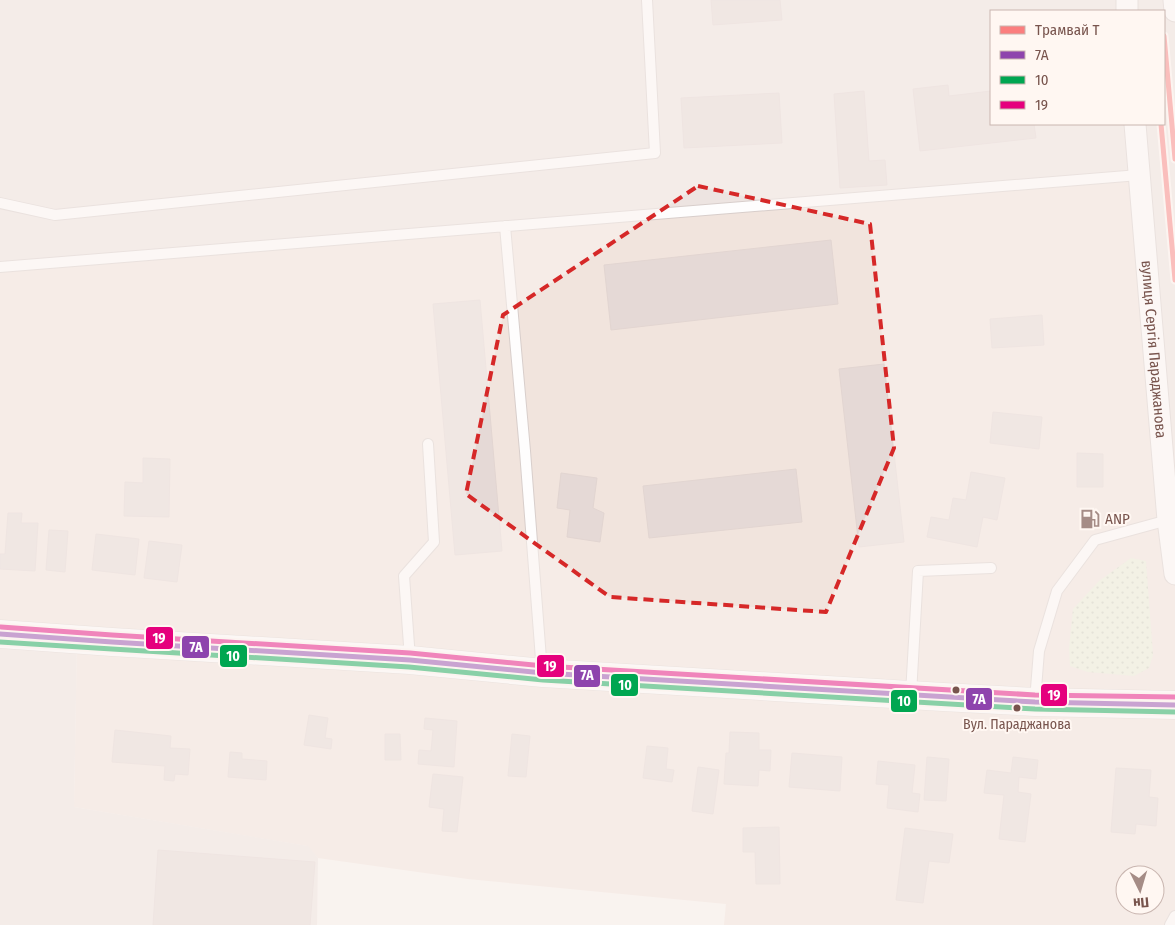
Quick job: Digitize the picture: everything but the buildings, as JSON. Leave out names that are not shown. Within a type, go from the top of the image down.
[{"type":"main road","points":[[0,634],[410,660],[542,672],[911,695],[1035,702],[1175,705]]},
{"type":"street","points":[[1174,0],[1175,11]]},
{"type":"street","name":"вулиця Сергія Параджанова","points":[[1135,125],[1168,520],[1175,574]]},
{"type":"lane","points":[[0,203],[55,215],[654,153],[647,0]]},
{"type":"lane","points":[[0,267],[1139,175]]},
{"type":"lane","points":[[505,226],[542,672]]},
{"type":"lane","points":[[410,660],[404,576],[434,542],[428,444]]},
{"type":"lane","points":[[1035,702],[1039,651],[1057,591],[1095,540],[1168,520]]},
{"type":"lane","points":[[911,695],[918,571],[991,568]]},
{"type":"lane","points":[[1170,925],[1175,916]]},
{"type":"highlighted area","points":[[698,186],[870,224],[894,448],[826,612],[610,597],[466,494],[503,315]]},
{"type":"shaded area","points":[[0,0],[1175,0],[1175,534],[1139,175],[0,267]]},
{"type":"shaded area","points":[[1139,175],[1175,534],[1175,925],[724,925],[726,904],[468,879],[318,858],[307,846],[74,807],[77,639],[0,634],[0,267]]},
{"type":"shaded area","points":[[0,634],[77,639],[74,807],[308,846],[318,858],[317,925],[0,925]]},
{"type":"green space","points":[[1131,558],[1146,561],[1153,655],[1149,668],[1134,676],[1088,672],[1070,666],[1069,648],[1073,609],[1099,581]]},
{"type":"tram line","name":"Т","points":[[1165,47],[1175,159]]},
{"type":"tram line","name":"Т","points":[[1161,125],[1175,280]]},
{"type":"transit line","name":"19","points":[[1,627],[410,653],[544,666],[1035,695],[1175,697]]},
{"type":"transit line","name":"7А","points":[[0,634],[410,660],[543,673],[1035,702],[1175,705]]},
{"type":"transit line","name":"10","points":[[0,642],[409,667],[543,680],[1035,709],[1175,712]]},
{"type":"place","name":"ANP","points":[[1090,519]]},
{"type":"place","name":"Вул. Параджанова","points":[[1017,708]]}]
